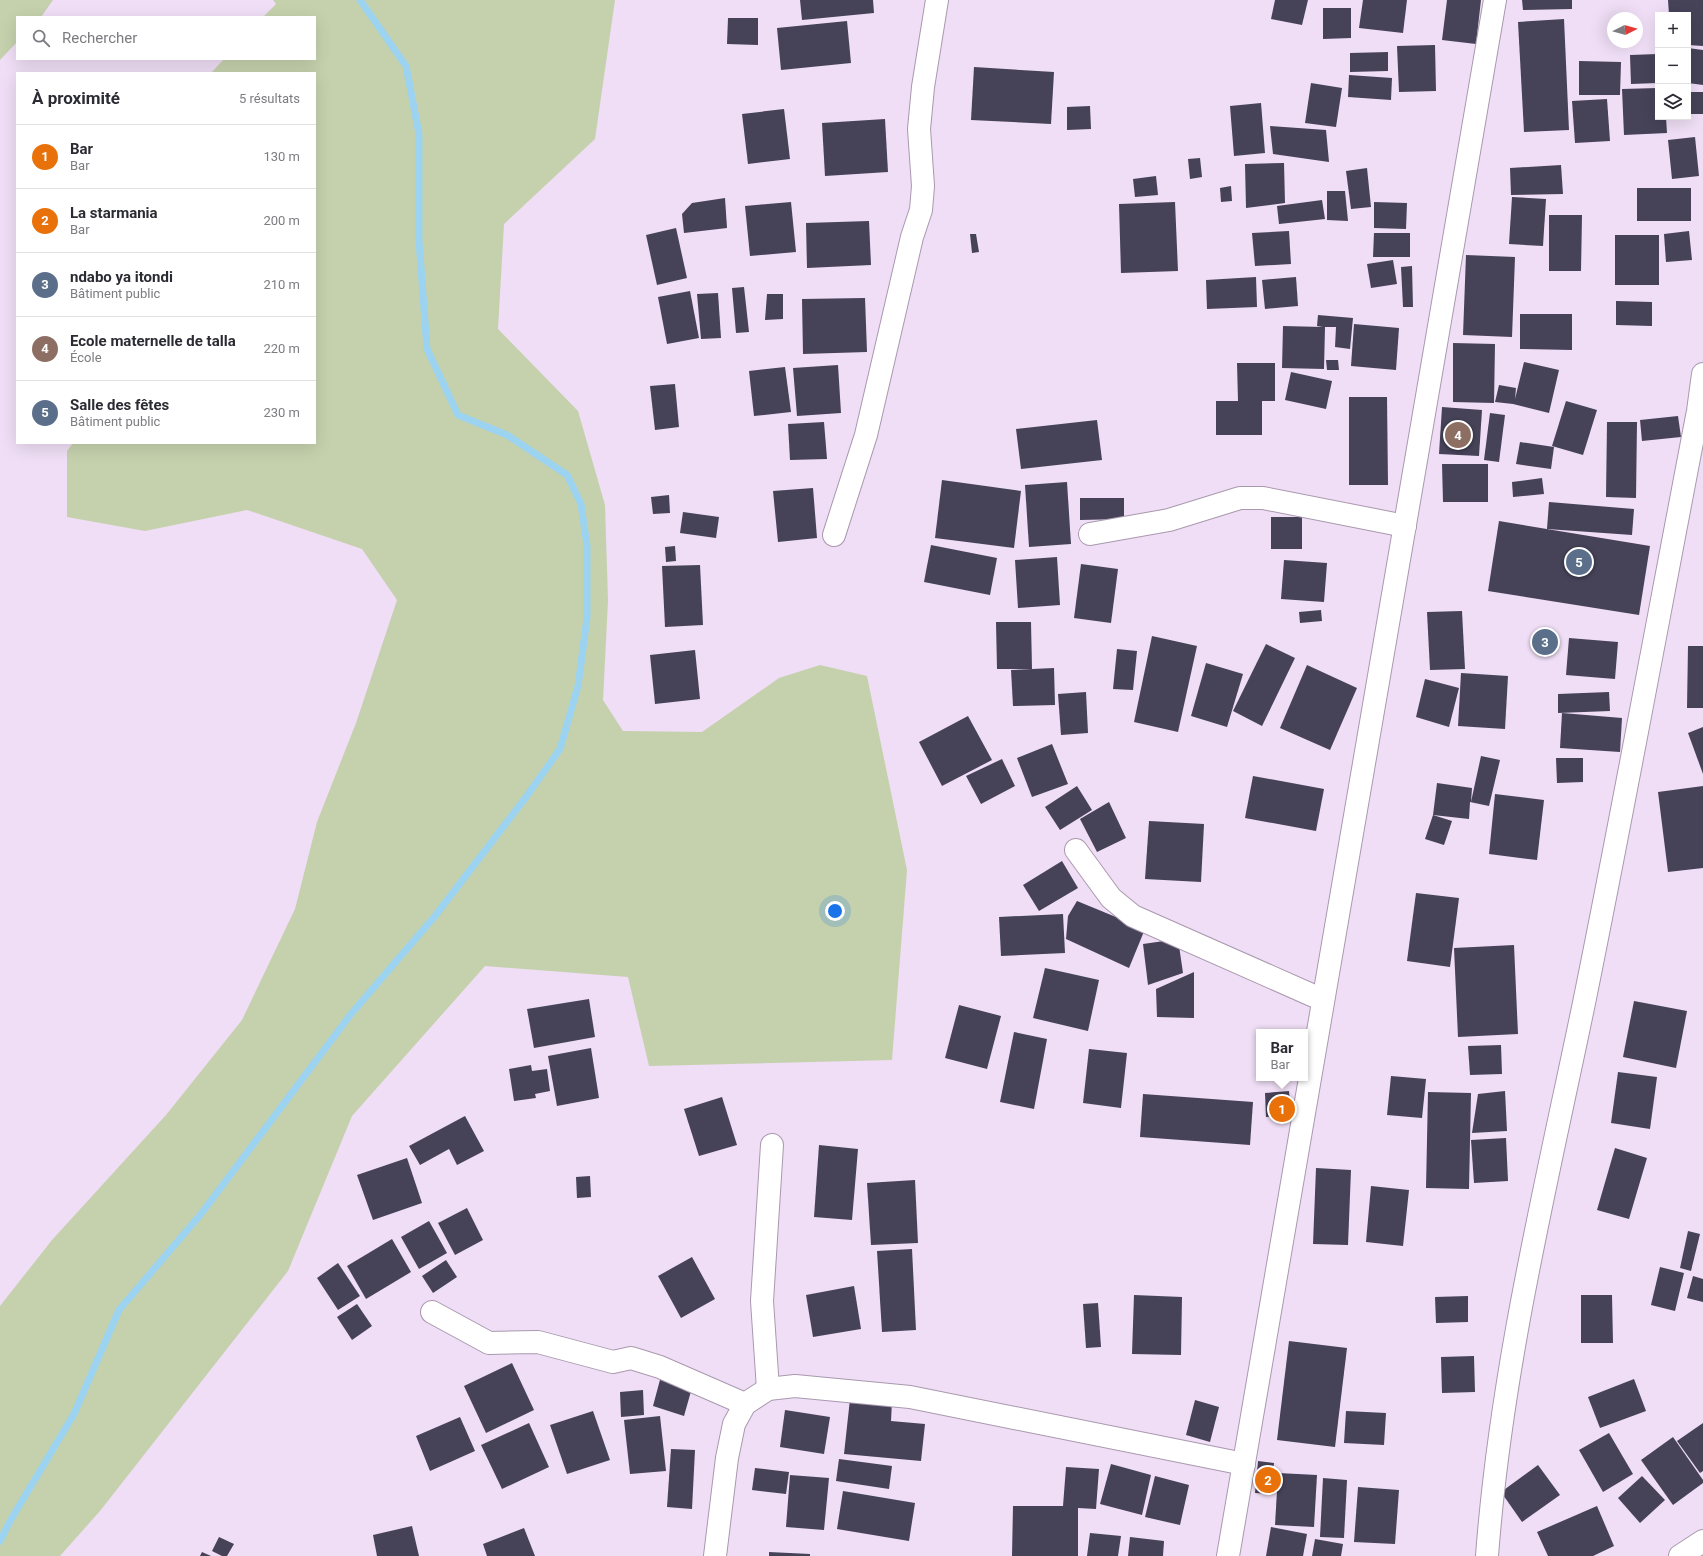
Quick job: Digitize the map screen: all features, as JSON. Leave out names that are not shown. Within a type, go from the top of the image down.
[{"type":"main road","points":[[834,535],[866,435],[912,237],[921,210],[923,186],[920,129],[923,87],[937,0]]},
{"type":"main road","points":[[1228,1556],[1495,0]]},
{"type":"main road","points":[[1487,1556],[1491,1502],[1520,1312],[1594,954],[1696,419],[1703,374]]},
{"type":"main road","points":[[1090,534],[1169,520],[1240,498],[1262,498],[1405,526]]},
{"type":"main road","points":[[1076,850],[1111,898],[1133,916],[1323,1000]]},
{"type":"main road","points":[[768,1389],[762,1301],[772,1145]]},
{"type":"main road","points":[[432,1312],[489,1343],[538,1342],[613,1362],[631,1358],[660,1367],[745,1404]]},
{"type":"main road","points":[[715,1556],[727,1458],[734,1424],[745,1404],[768,1389],[795,1386],[910,1397],[1244,1464]]},
{"type":"main road","points":[[1680,1556],[1703,1541]]},
{"type":"green space","points":[[0,0],[53,0],[42,16],[16,16],[16,43],[0,60]]},
{"type":"green space","points":[[273,0],[615,0],[595,139],[504,224],[498,329],[578,411],[605,505],[608,601],[603,700],[623,731],[702,732],[779,678],[820,665],[867,676],[907,870],[892,1060],[649,1066],[628,977],[485,966],[352,1116],[288,1271],[100,1511],[60,1556],[0,1556],[0,1306],[52,1240],[166,1115],[242,1020],[295,909],[317,822],[356,723],[397,600],[362,549],[247,510],[145,531],[67,517],[67,451],[72,444],[316,444],[316,72],[212,72],[223,60],[316,60],[316,16],[264,16],[276,4]]},
{"type":"building","points":[[800,0],[873,0],[874,13],[802,20]]},
{"type":"building","points":[[1275,0],[1308,0],[1302,25],[1271,19]]},
{"type":"building","points":[[1363,0],[1407,0],[1403,33],[1359,28]]},
{"type":"building","points":[[1447,0],[1481,0],[1476,44],[1442,40]]},
{"type":"building","points":[[1522,0],[1572,0],[1572,9],[1523,10]]},
{"type":"building","points":[[1668,0],[1703,0],[1703,46],[1691,45],[1691,12],[1669,12]]},
{"type":"building","points":[[1323,8],[1351,8],[1351,38],[1323,39]]},
{"type":"building","points":[[728,18],[758,18],[758,45],[727,44]]},
{"type":"building","points":[[1564,19],[1569,130],[1524,132],[1518,22]]},
{"type":"building","points":[[847,21],[851,63],[781,70],[777,28]]},
{"type":"building","points":[[1435,45],[1436,91],[1399,92],[1397,46]]},
{"type":"building","points":[[1691,48],[1703,50],[1703,85],[1691,83]]},
{"type":"building","points":[[1388,52],[1388,71],[1350,72],[1350,53]]},
{"type":"building","points":[[1655,54],[1655,83],[1631,84],[1630,55]]},
{"type":"building","points":[[1579,61],[1621,62],[1620,95],[1579,95]]},
{"type":"building","points":[[974,67],[1054,72],[1051,124],[971,120]]},
{"type":"building","points":[[1349,75],[1392,78],[1391,100],[1348,97]]},
{"type":"building","points":[[1311,83],[1342,88],[1336,127],[1305,123]]},
{"type":"building","points":[[1655,88],[1655,120],[1666,120],[1667,133],[1624,135],[1622,89]]},
{"type":"building","points":[[1691,92],[1703,92],[1703,114],[1691,114]]},
{"type":"building","points":[[1607,99],[1610,141],[1575,143],[1572,101]]},
{"type":"building","points":[[1261,103],[1265,153],[1234,156],[1230,106]]},
{"type":"building","points":[[1090,106],[1091,129],[1067,130],[1067,107]]},
{"type":"building","points":[[784,109],[790,159],[748,164],[742,114]]},
{"type":"building","points":[[885,119],[888,172],[825,176],[822,123]]},
{"type":"building","points":[[1270,126],[1326,130],[1329,162],[1273,154]]},
{"type":"building","points":[[1695,137],[1699,176],[1672,179],[1668,140]]},
{"type":"building","points":[[1200,158],[1202,177],[1190,179],[1188,159]]},
{"type":"building","points":[[1284,163],[1285,203],[1246,208],[1245,164]]},
{"type":"building","points":[[1561,165],[1563,194],[1511,195],[1510,168]]},
{"type":"building","points":[[1367,168],[1371,207],[1351,209],[1346,171]]},
{"type":"building","points":[[1156,176],[1158,195],[1135,197],[1133,179]]},
{"type":"building","points":[[1231,186],[1232,201],[1221,202],[1220,188]]},
{"type":"building","points":[[1637,188],[1691,188],[1691,221],[1637,221]]},
{"type":"building","points":[[1327,191],[1345,191],[1348,221],[1327,220]]},
{"type":"building","points":[[1512,197],[1546,199],[1543,246],[1509,244]]},
{"type":"building","points":[[725,198],[727,228],[684,233],[682,214],[692,203]]},
{"type":"building","points":[[1322,200],[1325,219],[1279,224],[1277,206]]},
{"type":"building","points":[[791,202],[796,252],[750,256],[745,206]]},
{"type":"building","points":[[1175,202],[1178,271],[1121,273],[1119,204]]},
{"type":"building","points":[[1374,202],[1407,203],[1406,229],[1374,228]]},
{"type":"building","points":[[1549,215],[1582,215],[1581,271],[1549,271]]},
{"type":"building","points":[[869,221],[871,265],[807,268],[806,223]]},
{"type":"building","points":[[676,228],[687,278],[657,285],[646,235]]},
{"type":"building","points":[[1289,231],[1291,264],[1255,266],[1252,233]]},
{"type":"building","points":[[1689,231],[1692,260],[1666,262],[1664,234]]},
{"type":"building","points":[[1374,233],[1410,233],[1410,257],[1373,257]]},
{"type":"building","points":[[970,234],[976,234],[979,252],[972,253]]},
{"type":"building","points":[[1615,235],[1659,235],[1659,285],[1615,285]]},
{"type":"building","points":[[1466,255],[1515,257],[1512,337],[1463,335]]},
{"type":"building","points":[[1393,260],[1397,284],[1371,288],[1367,264]]},
{"type":"building","points":[[1412,266],[1413,307],[1403,307],[1401,267]]},
{"type":"building","points":[[1256,277],[1257,307],[1207,309],[1206,280]]},
{"type":"building","points":[[1296,277],[1298,306],[1265,309],[1262,280]]},
{"type":"building","points":[[744,287],[749,332],[736,333],[732,288]]},
{"type":"building","points":[[690,291],[699,338],[667,344],[658,297]]},
{"type":"building","points":[[718,293],[721,338],[701,339],[697,294]]},
{"type":"building","points":[[767,294],[783,294],[783,319],[765,320]]},
{"type":"building","points":[[865,298],[867,352],[803,354],[802,299]]},
{"type":"building","points":[[1616,301],[1652,302],[1652,326],[1616,325]]},
{"type":"building","points":[[1520,314],[1572,314],[1572,350],[1520,349]]},
{"type":"building","points":[[1318,315],[1353,318],[1350,349],[1335,347],[1336,327],[1325,327],[1324,369],[1282,368],[1283,326],[1323,327],[1317,326]]},
{"type":"building","points":[[1354,324],[1399,328],[1396,370],[1351,366]]},
{"type":"building","points":[[1453,343],[1495,344],[1494,403],[1453,402]]},
{"type":"building","points":[[1326,360],[1338,360],[1339,370],[1327,370]]},
{"type":"building","points":[[1524,362],[1559,370],[1549,413],[1513,404],[1495,402],[1499,385],[1516,388],[1515,399]]},
{"type":"building","points":[[1237,363],[1275,363],[1275,401],[1262,401],[1262,435],[1216,435],[1216,401],[1238,401]]},
{"type":"building","points":[[838,365],[841,413],[797,416],[793,368]]},
{"type":"building","points":[[785,367],[791,412],[754,416],[749,371]]},
{"type":"building","points":[[1291,372],[1332,381],[1326,409],[1285,400]]},
{"type":"building","points":[[675,384],[679,427],[655,430],[650,386]]},
{"type":"building","points":[[1349,397],[1387,397],[1388,485],[1349,485]]},
{"type":"building","points":[[1566,401],[1597,410],[1583,455],[1552,446]]},
{"type":"building","points":[[1442,407],[1482,410],[1479,456],[1439,454]]},
{"type":"building","points":[[1490,413],[1505,415],[1499,462],[1484,460]]},
{"type":"building","points":[[1678,416],[1681,437],[1642,441],[1640,420]]},
{"type":"building","points":[[1097,420],[1102,460],[1021,469],[1016,429]]},
{"type":"building","points":[[824,422],[827,459],[790,460],[788,424]]},
{"type":"building","points":[[1607,422],[1637,422],[1636,498],[1606,497]]},
{"type":"building","points":[[1520,442],[1554,447],[1551,469],[1516,464]]},
{"type":"building","points":[[1442,464],[1488,464],[1488,502],[1443,502]]},
{"type":"building","points":[[1542,478],[1544,494],[1513,497],[1512,482]]},
{"type":"building","points":[[942,480],[1021,491],[1014,548],[935,538]]},
{"type":"building","points":[[1067,482],[1071,544],[1029,547],[1025,485]]},
{"type":"building","points":[[813,488],[817,538],[778,542],[773,491]]},
{"type":"building","points":[[669,495],[670,513],[653,514],[651,497]]},
{"type":"building","points":[[1080,498],[1124,498],[1124,519],[1080,520]]},
{"type":"building","points":[[1549,502],[1634,509],[1632,535],[1547,529]]},
{"type":"building","points":[[683,512],[719,517],[716,538],[680,533]]},
{"type":"building","points":[[1271,517],[1302,517],[1302,549],[1271,549]]},
{"type":"building","points":[[1499,521],[1650,546],[1639,615],[1488,591]]},
{"type":"building","points":[[931,545],[997,558],[990,595],[924,582]]},
{"type":"building","points":[[675,546],[676,561],[666,562],[665,547]]},
{"type":"building","points":[[1057,557],[1060,605],[1018,608],[1015,560]]},
{"type":"building","points":[[1284,560],[1327,563],[1324,602],[1281,599]]},
{"type":"building","points":[[1081,564],[1118,569],[1111,623],[1074,618]]},
{"type":"building","points":[[700,565],[703,625],[665,627],[662,566]]},
{"type":"building","points":[[1321,610],[1322,621],[1300,623],[1299,612]]},
{"type":"building","points":[[1462,611],[1465,669],[1430,670],[1427,612]]},
{"type":"building","points":[[996,622],[1031,622],[1032,669],[997,669]]},
{"type":"building","points":[[1152,636],[1197,646],[1178,732],[1134,722]]},
{"type":"building","points":[[1569,638],[1618,642],[1615,679],[1566,675]]},
{"type":"building","points":[[1266,644],[1295,658],[1262,726],[1233,711]]},
{"type":"building","points":[[1688,646],[1703,646],[1703,708],[1687,708]]},
{"type":"building","points":[[1117,649],[1137,651],[1133,690],[1113,689]]},
{"type":"building","points":[[695,650],[700,699],[655,704],[650,655]]},
{"type":"building","points":[[1206,663],[1243,674],[1227,727],[1191,716]]},
{"type":"building","points":[[1307,665],[1357,688],[1330,750],[1280,728]]},
{"type":"building","points":[[1054,668],[1055,705],[1013,706],[1011,670]]},
{"type":"building","points":[[1461,673],[1508,676],[1505,729],[1458,726]]},
{"type":"building","points":[[1425,679],[1459,688],[1449,727],[1416,717]]},
{"type":"building","points":[[1086,692],[1088,733],[1061,735],[1058,694]]},
{"type":"building","points":[[1609,692],[1610,711],[1558,713],[1558,694]]},
{"type":"building","points":[[1562,713],[1622,718],[1620,752],[1560,748]]},
{"type":"building","points":[[968,716],[992,760],[942,786],[919,742]]},
{"type":"building","points":[[1703,727],[1703,774],[1688,733]]},
{"type":"building","points":[[1052,744],[1068,784],[1032,797],[1017,758]]},
{"type":"building","points":[[1481,756],[1500,760],[1489,806],[1470,802],[1469,819],[1433,815],[1437,783],[1472,788],[1471,802]]},
{"type":"building","points":[[1556,758],[1583,758],[1583,782],[1557,783]]},
{"type":"building","points":[[1002,759],[1015,786],[981,804],[966,776]]},
{"type":"building","points":[[1253,776],[1324,789],[1316,831],[1245,818]]},
{"type":"building","points":[[1077,786],[1092,810],[1060,830],[1045,807]]},
{"type":"building","points":[[1703,786],[1703,868],[1668,872],[1658,792]]},
{"type":"building","points":[[1495,794],[1544,800],[1537,860],[1489,854]]},
{"type":"building","points":[[1109,802],[1126,838],[1097,852],[1080,819]]},
{"type":"building","points":[[1433,815],[1452,821],[1444,845],[1425,839]]},
{"type":"building","points":[[1149,821],[1204,824],[1201,882],[1145,879]]},
{"type":"building","points":[[1062,861],[1078,888],[1039,911],[1023,885]]},
{"type":"building","points":[[1416,893],[1459,898],[1450,967],[1407,961]]},
{"type":"building","points":[[1077,901],[1145,929],[1129,968],[1066,939],[1068,916]]},
{"type":"building","points":[[1063,914],[1065,953],[1001,956],[999,917]]},
{"type":"building","points":[[1178,939],[1183,973],[1148,985],[1143,944]]},
{"type":"building","points":[[1514,945],[1518,1034],[1458,1037],[1454,948]]},
{"type":"building","points":[[1045,968],[1099,980],[1088,1031],[1033,1018]]},
{"type":"building","points":[[1194,972],[1194,1018],[1157,1017],[1156,989]]},
{"type":"building","points":[[589,999],[595,1037],[534,1048],[527,1009]]},
{"type":"building","points":[[1634,1001],[1687,1011],[1676,1068],[1623,1057]]},
{"type":"building","points":[[959,1005],[1001,1016],[987,1069],[945,1058]]},
{"type":"building","points":[[1014,1032],[1047,1039],[1034,1109],[1000,1102]]},
{"type":"building","points":[[1501,1045],[1502,1074],[1470,1075],[1468,1046]]},
{"type":"building","points":[[591,1048],[599,1098],[557,1106],[548,1056]]},
{"type":"building","points":[[1089,1049],[1127,1053],[1121,1108],[1083,1103]]},
{"type":"building","points":[[531,1065],[532,1071],[547,1069],[550,1091],[535,1094],[536,1098],[514,1101],[509,1069]]},
{"type":"building","points":[[1618,1072],[1657,1077],[1650,1129],[1611,1123]]},
{"type":"building","points":[[1391,1076],[1426,1079],[1422,1118],[1387,1115]]},
{"type":"building","points":[[1289,1091],[1291,1115],[1266,1117],[1265,1093]]},
{"type":"building","points":[[1505,1091],[1507,1131],[1472,1133],[1478,1094]]},
{"type":"building","points":[[1428,1092],[1471,1093],[1469,1189],[1426,1188]]},
{"type":"building","points":[[1143,1094],[1253,1102],[1250,1145],[1140,1137]]},
{"type":"building","points":[[722,1097],[737,1145],[699,1156],[684,1109]]},
{"type":"building","points":[[465,1116],[484,1151],[457,1165],[449,1149],[420,1165],[409,1146]]},
{"type":"building","points":[[1506,1138],[1508,1181],[1474,1183],[1471,1140]]},
{"type":"building","points":[[819,1145],[858,1149],[852,1220],[814,1217]]},
{"type":"building","points":[[1615,1148],[1647,1158],[1629,1219],[1597,1210]]},
{"type":"building","points":[[407,1158],[422,1203],[373,1220],[357,1175]]},
{"type":"building","points":[[1316,1168],[1351,1170],[1348,1245],[1313,1244]]},
{"type":"building","points":[[590,1176],[591,1197],[577,1198],[576,1177]]},
{"type":"building","points":[[915,1180],[918,1243],[871,1245],[867,1183]]},
{"type":"building","points":[[1371,1186],[1409,1190],[1403,1246],[1366,1242]]},
{"type":"building","points":[[467,1208],[483,1240],[455,1255],[438,1223]]},
{"type":"building","points":[[429,1221],[447,1253],[419,1269],[401,1237]]},
{"type":"building","points":[[1688,1231],[1700,1234],[1691,1271],[1680,1268]]},
{"type":"building","points":[[392,1239],[411,1272],[366,1299],[347,1266]]},
{"type":"building","points":[[912,1249],[916,1330],[882,1332],[877,1251]]},
{"type":"building","points":[[692,1257],[715,1299],[681,1318],[658,1276]]},
{"type":"building","points":[[446,1260],[457,1277],[433,1293],[422,1276]]},
{"type":"building","points":[[338,1263],[360,1296],[338,1310],[317,1278]]},
{"type":"building","points":[[1660,1267],[1684,1273],[1675,1311],[1651,1305]]},
{"type":"building","points":[[1693,1276],[1703,1279],[1703,1302],[1687,1298]]},
{"type":"building","points":[[854,1286],[861,1329],[813,1337],[806,1295]]},
{"type":"building","points":[[1134,1295],[1182,1297],[1181,1355],[1132,1354]]},
{"type":"building","points":[[1581,1295],[1612,1295],[1613,1343],[1581,1343]]},
{"type":"building","points":[[1468,1296],[1468,1322],[1436,1323],[1435,1297]]},
{"type":"building","points":[[1098,1303],[1101,1347],[1086,1348],[1083,1304]]},
{"type":"building","points":[[357,1304],[372,1326],[352,1340],[337,1317]]},
{"type":"building","points":[[1289,1341],[1347,1348],[1335,1447],[1277,1440]]},
{"type":"building","points":[[1474,1356],[1475,1392],[1442,1393],[1441,1357]]},
{"type":"building","points":[[512,1363],[534,1410],[486,1433],[464,1386]]},
{"type":"building","points":[[661,1376],[693,1384],[684,1416],[653,1406]]},
{"type":"building","points":[[1634,1379],[1646,1411],[1600,1428],[1588,1397]]},
{"type":"building","points":[[643,1390],[644,1415],[621,1417],[620,1392]]},
{"type":"building","points":[[850,1399],[892,1401],[891,1421],[925,1424],[921,1461],[844,1454]]},
{"type":"building","points":[[1195,1400],[1219,1407],[1210,1442],[1186,1435]]},
{"type":"building","points":[[785,1410],[830,1417],[824,1454],[780,1447]]},
{"type":"building","points":[[593,1411],[610,1460],[567,1474],[550,1425]]},
{"type":"building","points":[[1346,1411],[1386,1413],[1384,1445],[1344,1443]]},
{"type":"building","points":[[660,1416],[666,1471],[630,1474],[624,1420]]},
{"type":"building","points":[[460,1417],[475,1451],[430,1471],[416,1436]]},
{"type":"building","points":[[529,1423],[549,1467],[502,1489],[481,1445]]},
{"type":"building","points":[[1703,1423],[1703,1471],[1700,1473],[1677,1441]]},
{"type":"building","points":[[1609,1433],[1633,1474],[1603,1492],[1579,1450]]},
{"type":"building","points":[[1673,1437],[1703,1480],[1703,1483],[1673,1505],[1641,1460]]},
{"type":"building","points":[[671,1449],[695,1450],[692,1509],[667,1507]]},
{"type":"building","points":[[839,1459],[892,1466],[889,1489],[836,1481]]},
{"type":"building","points":[[1258,1461],[1274,1463],[1271,1494],[1255,1493]]},
{"type":"building","points":[[1111,1464],[1151,1475],[1142,1515],[1100,1504]]},
{"type":"building","points":[[1538,1465],[1560,1495],[1522,1522],[1501,1492]]},
{"type":"building","points":[[1066,1467],[1099,1469],[1096,1509],[1078,1508],[1078,1556],[1012,1556],[1013,1506],[1063,1506]]},
{"type":"building","points":[[755,1468],[789,1472],[786,1494],[752,1490]]},
{"type":"building","points":[[1278,1473],[1317,1475],[1314,1527],[1275,1525]]},
{"type":"building","points":[[790,1475],[829,1478],[824,1530],[786,1527]]},
{"type":"building","points":[[1155,1476],[1189,1485],[1180,1525],[1145,1517]]},
{"type":"building","points":[[1642,1476],[1665,1500],[1640,1523],[1618,1498]]},
{"type":"building","points":[[1323,1478],[1347,1480],[1344,1538],[1320,1537]]},
{"type":"building","points":[[1358,1487],[1399,1490],[1395,1544],[1354,1542]]},
{"type":"building","points":[[843,1491],[915,1503],[909,1541],[837,1529]]},
{"type":"building","points":[[1597,1506],[1614,1546],[1593,1556],[1548,1556],[1537,1532]]},
{"type":"building","points":[[412,1526],[419,1556],[377,1556],[373,1535]]},
{"type":"building","points":[[1271,1527],[1307,1534],[1303,1556],[1266,1556]]},
{"type":"building","points":[[524,1528],[535,1556],[487,1556],[483,1544]]},
{"type":"building","points":[[1090,1533],[1121,1536],[1118,1556],[1087,1556]]},
{"type":"building","points":[[219,1537],[234,1544],[227,1556],[222,1556],[212,1551]]},
{"type":"building","points":[[1130,1537],[1164,1541],[1163,1556],[1128,1556]]},
{"type":"building","points":[[1315,1539],[1343,1544],[1341,1556],[1312,1556]]},
{"type":"building","points":[[202,1552],[211,1556],[200,1556]]},
{"type":"building","points":[[769,1552],[810,1554],[810,1556],[769,1556]]},
{"type":"waterway","points":[[0,1541],[10,1521],[74,1414],[119,1310],[201,1214],[351,1014],[435,916],[526,797],[560,749],[578,686],[587,618],[587,546],[581,504],[567,475],[507,435],[458,415],[427,349],[419,241],[419,134],[406,66],[360,0]]},
{"type":"place","name":"Ecole maternelle de talla","points":[[1458,435]]},
{"type":"place","name":"Salle des fêtes","points":[[1579,562]]},
{"type":"place","name":"ndabo ya itondi","points":[[1545,642]]},
{"type":"place","name":"Bar","points":[[1282,1109]]},
{"type":"place","name":"La starmania","points":[[1268,1480]]}]
